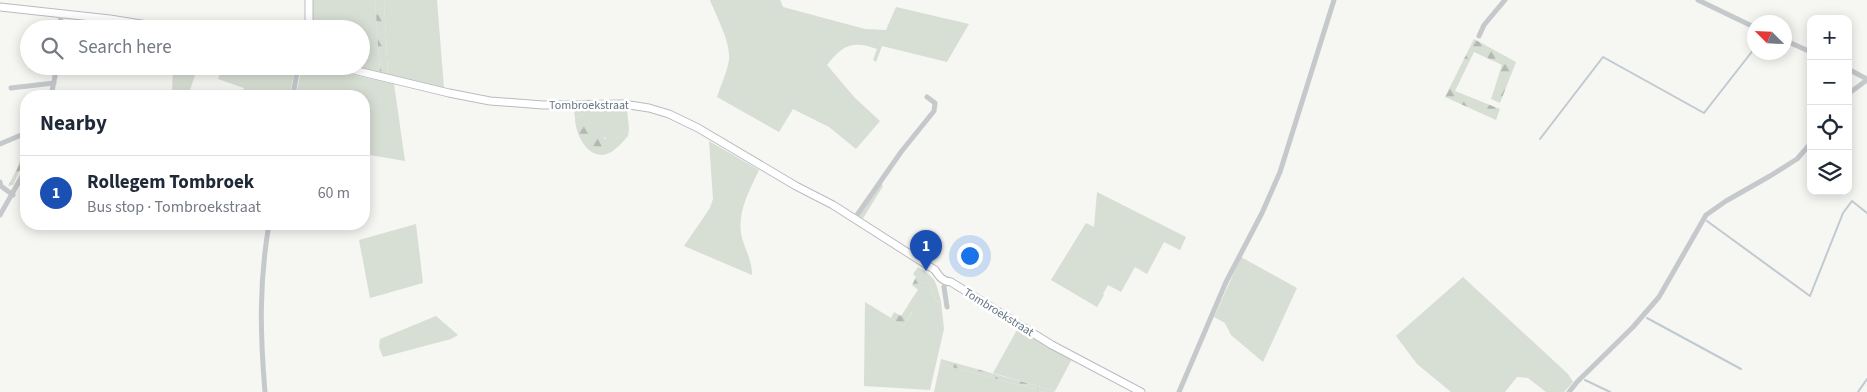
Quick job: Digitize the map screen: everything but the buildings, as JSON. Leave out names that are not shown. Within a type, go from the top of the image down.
[{"type":"street","points":[[309,0],[309,20]]},
{"type":"street","points":[[1180,392],[1226,282],[1267,202],[1280,172],[1334,0]]},
{"type":"street","points":[[1479,36],[1484,25],[1506,0]]},
{"type":"street","points":[[1698,0],[1747,24]]},
{"type":"street","points":[[0,7],[116,20]]},
{"type":"street","points":[[61,14],[61,20]]},
{"type":"street","points":[[1792,44],[1807,50]]},
{"type":"street","points":[[1852,72],[1867,80],[1852,91]]},
{"type":"street","name":"Tombroekstraat","points":[[370,74],[490,101],[543,105],[617,104],[649,108],[689,123],[854,218],[862,225],[935,270],[940,278],[946,282],[951,282],[1052,345],[1141,392]]},
{"type":"street","points":[[52,90],[55,75]]},
{"type":"street","points":[[294,90],[296,75]]},
{"type":"street","points":[[11,88],[54,83]]},
{"type":"street","points":[[854,218],[901,152],[934,111],[935,103],[927,97]]},
{"type":"street","points":[[0,144],[20,136]]},
{"type":"street","points":[[1569,392],[1659,297],[1706,216],[1726,201],[1797,159],[1807,148]]},
{"type":"street","points":[[0,215],[20,181]]},
{"type":"street","points":[[0,185],[13,195]]},
{"type":"street","name":"Tombroekstraat","points":[[822,200],[848,220],[862,225]]},
{"type":"street","points":[[265,392],[260,317],[262,283],[269,230]]},
{"type":"street","points":[[946,282],[944,287],[947,307]]},
{"type":"green space","points":[[313,0],[375,0],[380,73],[370,71],[370,20],[312,20]]},
{"type":"green space","points":[[375,0],[384,0],[388,75],[380,73]]},
{"type":"green space","points":[[384,0],[437,0],[444,88],[388,75]]},
{"type":"green space","points":[[710,0],[780,0],[783,7],[865,29],[886,30],[896,7],[969,24],[947,62],[882,46],[876,62],[873,60],[877,49],[861,45],[849,46],[832,58],[827,65],[855,98],[880,121],[856,149],[829,127],[793,109],[779,132],[717,97],[727,69],[729,53],[728,45]]},
{"type":"green space","points":[[1474,39],[1516,62],[1500,103],[1491,99],[1502,65],[1474,52],[1455,91],[1500,109],[1496,120],[1445,97]]},
{"type":"green space","points":[[173,75],[195,75],[190,90],[172,90]]},
{"type":"green space","points":[[219,75],[294,75],[291,90],[243,90],[244,88],[218,79]]},
{"type":"green space","points":[[300,75],[354,75],[394,84],[405,161],[370,155],[370,90],[297,90]]},
{"type":"green space","points":[[598,108],[627,109],[629,129],[616,139],[609,140],[602,136],[583,115],[575,118],[574,110]]},
{"type":"green space","points":[[583,115],[590,120],[605,139],[616,139],[629,129],[628,136],[611,152],[603,155],[590,151],[581,139],[576,125],[575,118]]},
{"type":"green space","points":[[709,141],[759,170],[744,203],[741,220],[742,238],[750,260],[752,275],[684,246],[710,208],[713,199]]},
{"type":"green space","points":[[20,161],[20,170],[13,185],[8,186]]},
{"type":"green space","points":[[881,183],[883,186],[862,220],[858,218]]},
{"type":"green space","points":[[1097,192],[1186,237],[1180,250],[1164,242],[1147,274],[1135,267],[1121,292],[1108,285],[1097,307],[1051,280],[1086,223],[1094,227]]},
{"type":"green space","points":[[416,224],[423,283],[370,298],[359,240]]},
{"type":"green space","points":[[1241,257],[1297,288],[1263,362],[1231,335],[1225,323],[1214,317]]},
{"type":"green space","points":[[918,267],[929,274],[934,281],[941,301],[937,302],[928,282],[923,283],[924,289],[918,301],[913,297],[918,290],[912,285],[916,277],[913,274]]},
{"type":"green space","points":[[1463,277],[1568,374],[1573,382],[1564,392],[1546,392],[1528,378],[1517,377],[1505,392],[1451,392],[1417,364],[1396,336]]},
{"type":"green space","points":[[928,282],[937,302],[941,301],[944,329],[930,390],[864,386],[865,302],[904,326],[912,312],[907,307],[913,297],[917,300],[923,283]]},
{"type":"green space","points":[[907,307],[912,311],[904,326],[891,318],[894,312],[901,316]]},
{"type":"green space","points":[[436,316],[458,335],[451,339],[383,357],[379,347],[380,339]]},
{"type":"green space","points":[[1018,328],[1072,359],[1055,391],[993,373]]},
{"type":"green space","points":[[941,359],[1055,391],[1046,392],[940,364]]},
{"type":"green space","points":[[940,364],[1046,392],[934,392]]},
{"type":"waterway","points":[[1540,139],[1603,57],[1704,113],[1747,58]]},
{"type":"waterway","points":[[1707,221],[1810,296],[1843,213],[1852,201],[1867,213]]},
{"type":"waterway","points":[[1647,318],[1741,369]]},
{"type":"waterway","points":[[1858,392],[1867,379]]},
{"type":"waterway","points":[[1585,380],[1610,392]]},
{"type":"place","name":"Rollegem Tombroek","points":[[926,271]]}]
